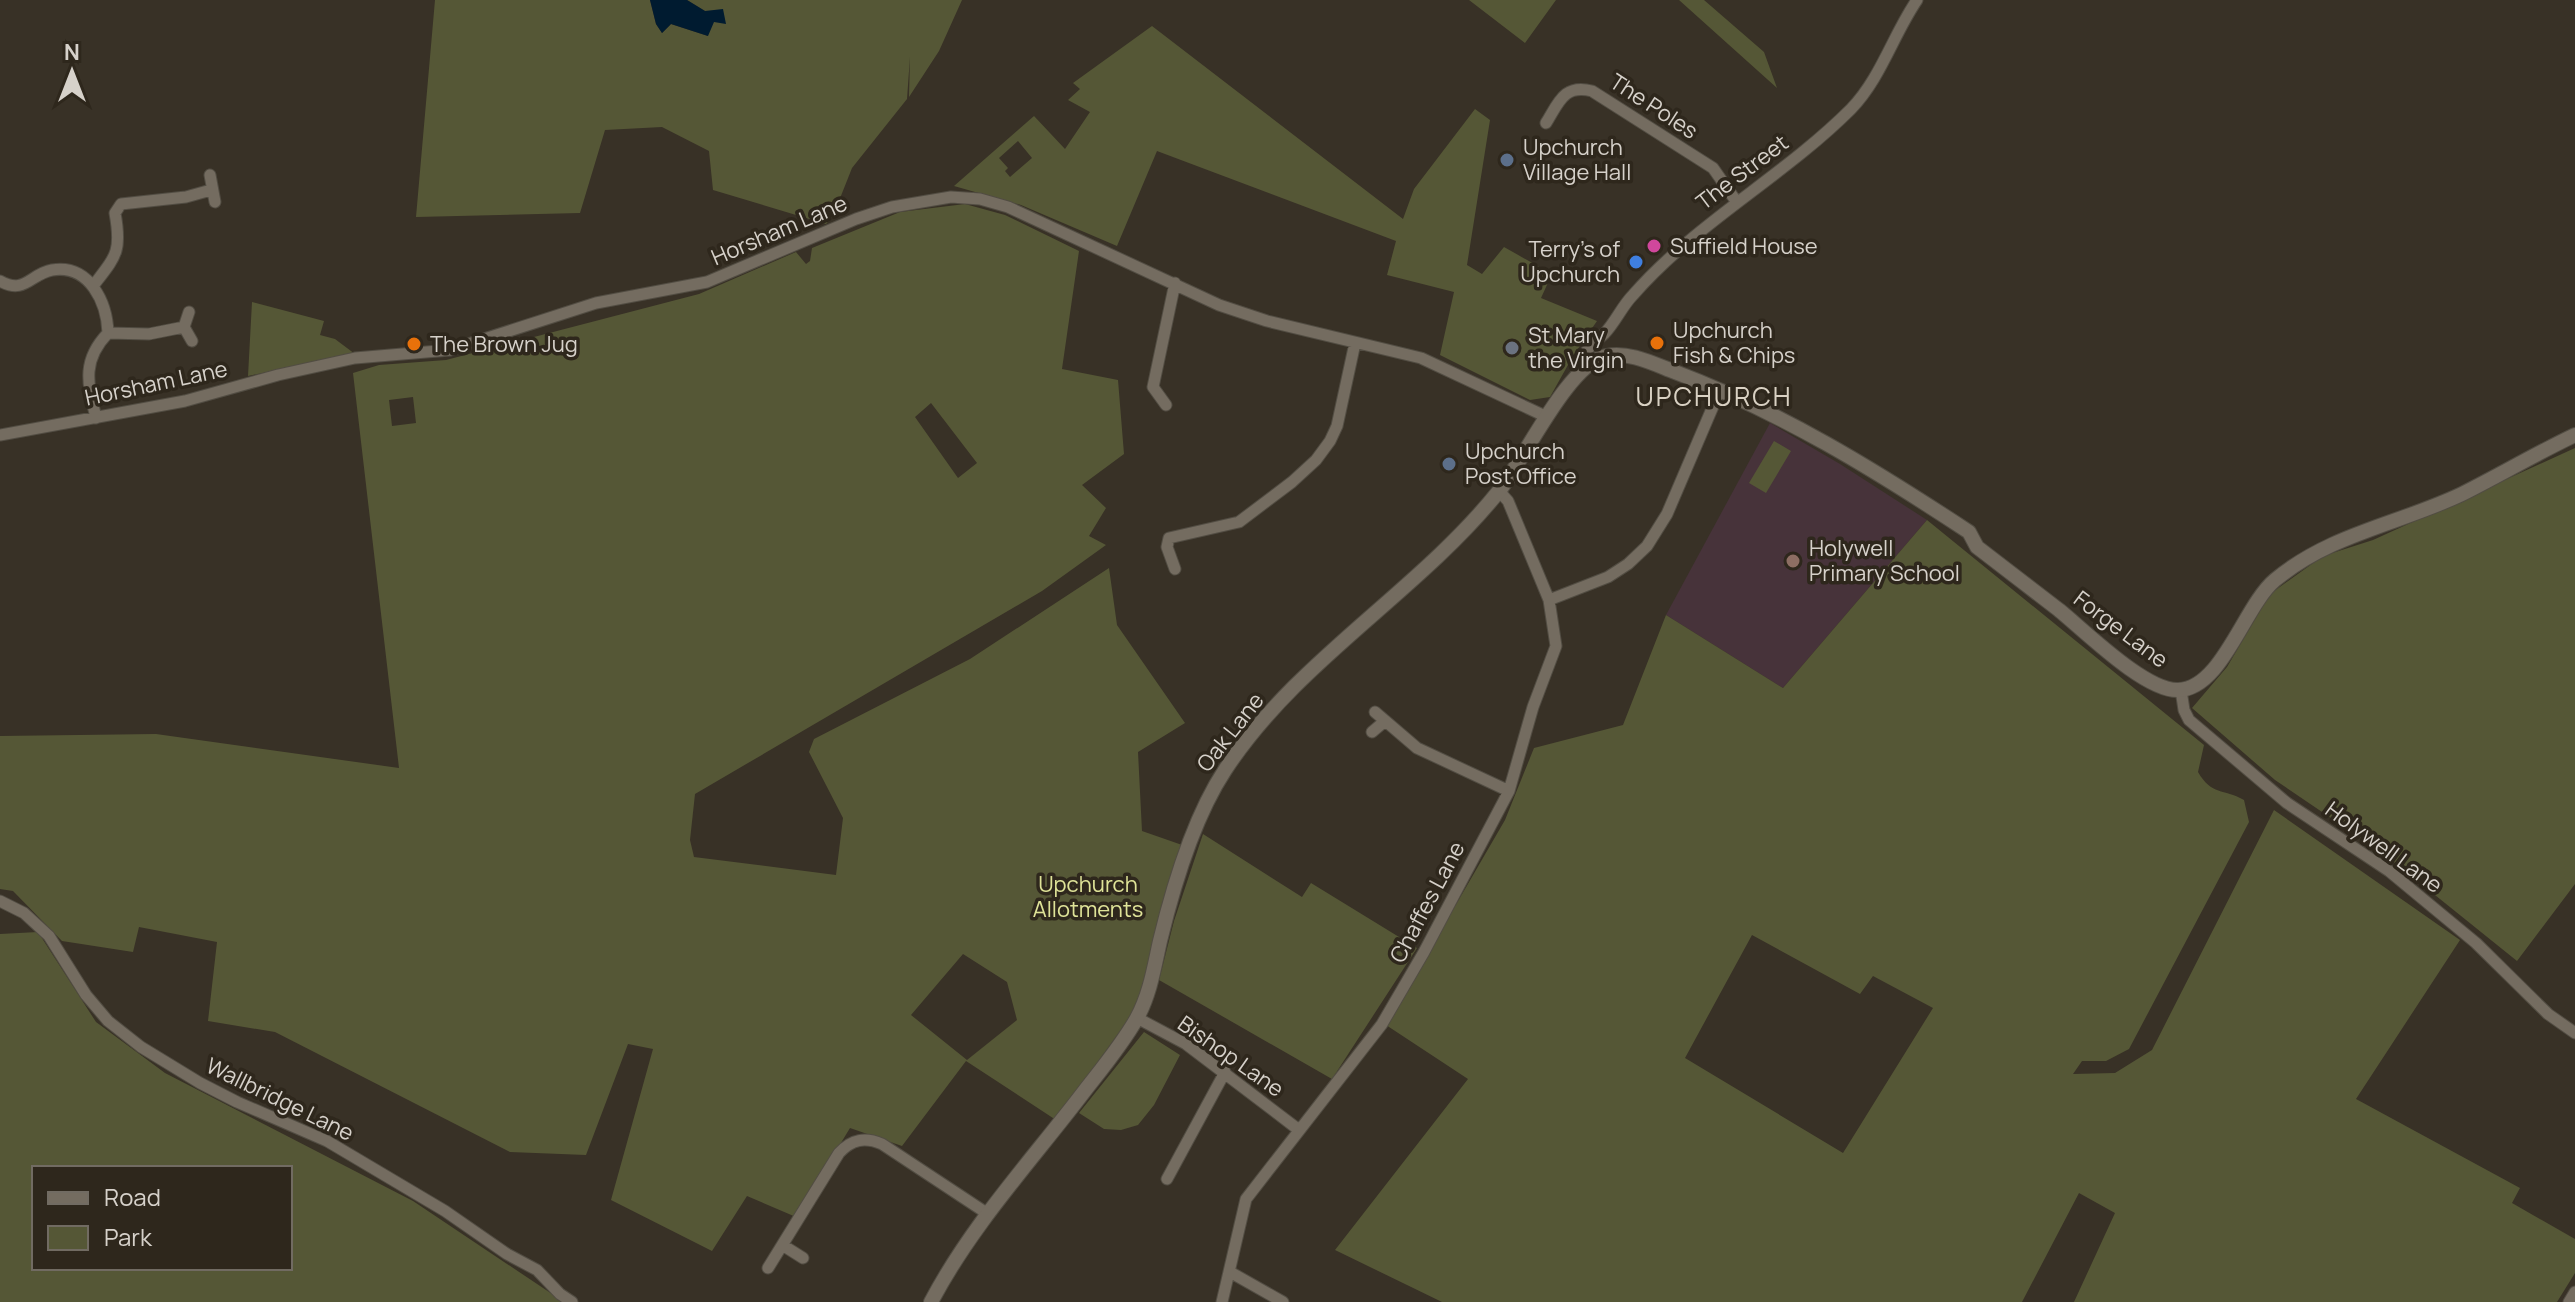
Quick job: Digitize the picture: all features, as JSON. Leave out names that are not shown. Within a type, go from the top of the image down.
[{"type":"street","name":"The Street","points":[[1582,368],[1587,350],[1595,339],[1604,334],[1624,305],[1660,265],[1736,201],[1799,155],[1853,107],[1880,68],[1917,0]]},
{"type":"street","name":"The Poles","points":[[1546,123],[1568,91],[1580,88],[1592,91],[1713,168],[1736,201]]},
{"type":"street","points":[[93,286],[117,252],[120,242],[115,213],[121,204],[213,196],[210,175]]},
{"type":"street","name":"Horsham Lane","points":[[0,435],[185,401],[278,375],[355,358],[450,350],[596,303],[707,282],[856,219],[933,198],[971,198],[1001,204],[1244,314],[1421,358],[1547,417]]},
{"type":"street","points":[[0,281],[11,287],[23,285],[51,270],[65,270],[82,276],[93,286],[107,317],[108,333]]},
{"type":"street","points":[[1166,405],[1153,387],[1175,283]]},
{"type":"street","points":[[189,312],[184,327],[192,341]]},
{"type":"street","points":[[96,418],[88,383],[90,360],[97,344],[108,333],[149,334],[184,327]]},
{"type":"street","points":[[1604,334],[1607,355]]},
{"type":"street","points":[[1175,569],[1167,547],[1169,538],[1237,524],[1292,482],[1323,453],[1338,422],[1355,343]]},
{"type":"street","name":"Oak Lane","points":[[931,1302],[959,1253],[1079,1099],[1137,1018],[1149,992],[1161,938],[1186,858],[1212,790],[1226,768],[1256,728],[1359,625],[1436,559],[1499,491],[1582,368],[1607,355],[1625,355]]},
{"type":"street","name":"Forge Lane","points":[[1625,355],[1720,390],[1791,423],[1969,532],[1977,547],[2121,662],[2161,687],[2181,690],[2196,685],[2209,675],[2257,599],[2273,581],[2296,564],[2360,531],[2460,495],[2575,435]]},
{"type":"street","points":[[1549,600],[1608,577],[1647,546],[1667,514],[1720,390]]},
{"type":"street","name":"Chaffes Lane","points":[[1222,1302],[1246,1199],[1382,1024],[1424,952],[1509,791],[1533,707],[1556,646],[1549,600],[1508,501],[1499,491]]},
{"type":"street","name":"Holywell Lane","points":[[2181,690],[2186,715],[2199,728],[2287,803],[2389,871],[2476,943],[2548,1014],[2575,1033]]},
{"type":"street","points":[[1375,712],[1417,748],[1509,791]]},
{"type":"street","points":[[1372,732],[1385,721]]},
{"type":"street","name":"Wallbridge Lane","points":[[0,901],[24,913],[49,936],[86,995],[108,1021],[141,1047],[237,1102],[327,1141],[537,1270],[572,1302]]},
{"type":"street","name":"Bishop Lane","points":[[1137,1018],[1186,1044],[1299,1130]]},
{"type":"street","points":[[1167,1179],[1225,1072]]},
{"type":"street","points":[[768,1268],[839,1153],[851,1142],[869,1139],[882,1144],[988,1214]]},
{"type":"street","points":[[784,1246],[803,1258]]},
{"type":"street","points":[[1230,1272],[1283,1302]]},
{"type":"street","points":[[2569,1302],[2575,1292]]},
{"type":"shaded area","name":"Holywell Primary School","points":[[1770,423],[1927,520],[1783,688],[1666,615]]},
{"type":"green space","points":[[435,0],[650,0],[656,24],[662,33],[671,24],[708,36],[705,11],[687,0],[962,0],[939,51],[909,97],[910,57],[907,99],[852,168],[833,216],[826,224],[713,190],[709,151],[662,127],[605,130],[580,213],[416,217]]},
{"type":"green space","points":[[1469,0],[1556,0],[1525,43]]},
{"type":"green space","points":[[1679,0],[1704,0],[1764,52],[1777,88]]},
{"type":"green space","points":[[1152,26],[1403,219],[1414,189],[1475,109],[1490,120],[1467,265],[1482,274],[1504,247],[1552,274],[1541,298],[1597,321],[1550,397],[1530,400],[1440,355],[1454,292],[1387,275],[1396,241],[1157,151],[1117,246],[1021,205],[954,186],[1034,116],[1065,149],[1090,112],[1068,100],[1080,89],[1073,83]],"holes":[[[1018,141],[1032,158],[1010,177],[1005,171],[1008,168],[999,158]]]},
{"type":"green space","name":"Upchurch Allotments","points":[[965,204],[1005,215],[1079,251],[1062,369],[1118,380],[1124,454],[1082,485],[1106,508],[1089,536],[1106,545],[1042,591],[695,794],[690,840],[694,857],[836,875],[843,818],[809,752],[814,739],[970,659],[1109,568],[1117,625],[1185,723],[1138,752],[1142,831],[1185,846],[1147,977],[1133,1013],[1056,1120],[966,1061],[902,1146],[850,1128],[796,1217],[747,1196],[712,1251],[611,1200],[653,1049],[628,1044],[586,1155],[510,1152],[275,1032],[208,1021],[217,942],[139,927],[133,952],[62,941],[13,891],[0,889],[0,736],[156,734],[399,768],[353,373],[379,365],[446,360],[699,294],[796,252],[806,264],[810,261],[812,248],[900,212]],"holes":[[[413,397],[416,423],[392,426],[389,400]],[[931,403],[977,463],[958,478],[915,417]],[[963,954],[1007,982],[1017,1020],[967,1060],[911,1015]]]},
{"type":"green space","points":[[252,302],[324,321],[320,335],[335,339],[355,354],[248,376]]},
{"type":"green space","points":[[1774,441],[1791,451],[1766,493],[1749,483]]},
{"type":"green space","points":[[2575,448],[2575,884],[2517,961],[2384,854],[2275,780],[2192,708],[2227,667],[2270,594],[2323,556],[2373,540]]},
{"type":"green space","points":[[1927,520],[2204,745],[2198,772],[2208,785],[2244,800],[2249,822],[2129,1049],[2106,1061],[2082,1061],[2073,1074],[2115,1073],[2152,1050],[2274,810],[2460,940],[2356,1099],[2520,1188],[2512,1203],[2575,1239],[2575,1273],[2557,1302],[2074,1302],[2115,1213],[2079,1193],[2022,1302],[1442,1302],[1335,1250],[1468,1079],[1386,1025],[1505,820],[1534,748],[1623,725],[1666,615],[1783,688]],"holes":[[[1752,935],[1860,994],[1873,976],[1933,1008],[1843,1153],[1685,1058]]]},
{"type":"green space","points":[[1203,834],[1302,897],[1311,883],[1417,948],[1332,1079],[1159,980],[1174,921]]},
{"type":"green space","points":[[38,932],[96,1022],[165,1073],[413,1201],[564,1302],[0,1302],[0,934]]},
{"type":"green space","points":[[1144,1032],[1180,1055],[1154,1105],[1138,1125],[1121,1130],[1104,1129],[1079,1113]]},
{"type":"water","points":[[650,0],[687,0],[705,11],[723,9],[726,24],[714,22],[708,36],[671,24],[662,33],[656,24]]},
{"type":"place","name":"Upchurch Village Hall","points":[[1507,160]]},
{"type":"place","name":"Suffield House","points":[[1654,246]]},
{"type":"place","name":"Terry's of Upchurch","points":[[1636,262]]},
{"type":"place","name":"Upchurch Fish & Chips","points":[[1657,343]]},
{"type":"place","name":"The Brown Jug","points":[[414,344]]},
{"type":"place","name":"St Mary the Virgin","points":[[1512,348]]},
{"type":"place","name":"Upchurch Post Office","points":[[1449,464]]},
{"type":"place","name":"Holywell Primary School","points":[[1793,561]]},
{"type":"district","name":"UPCHURCH","points":[[1714,396]]}]
